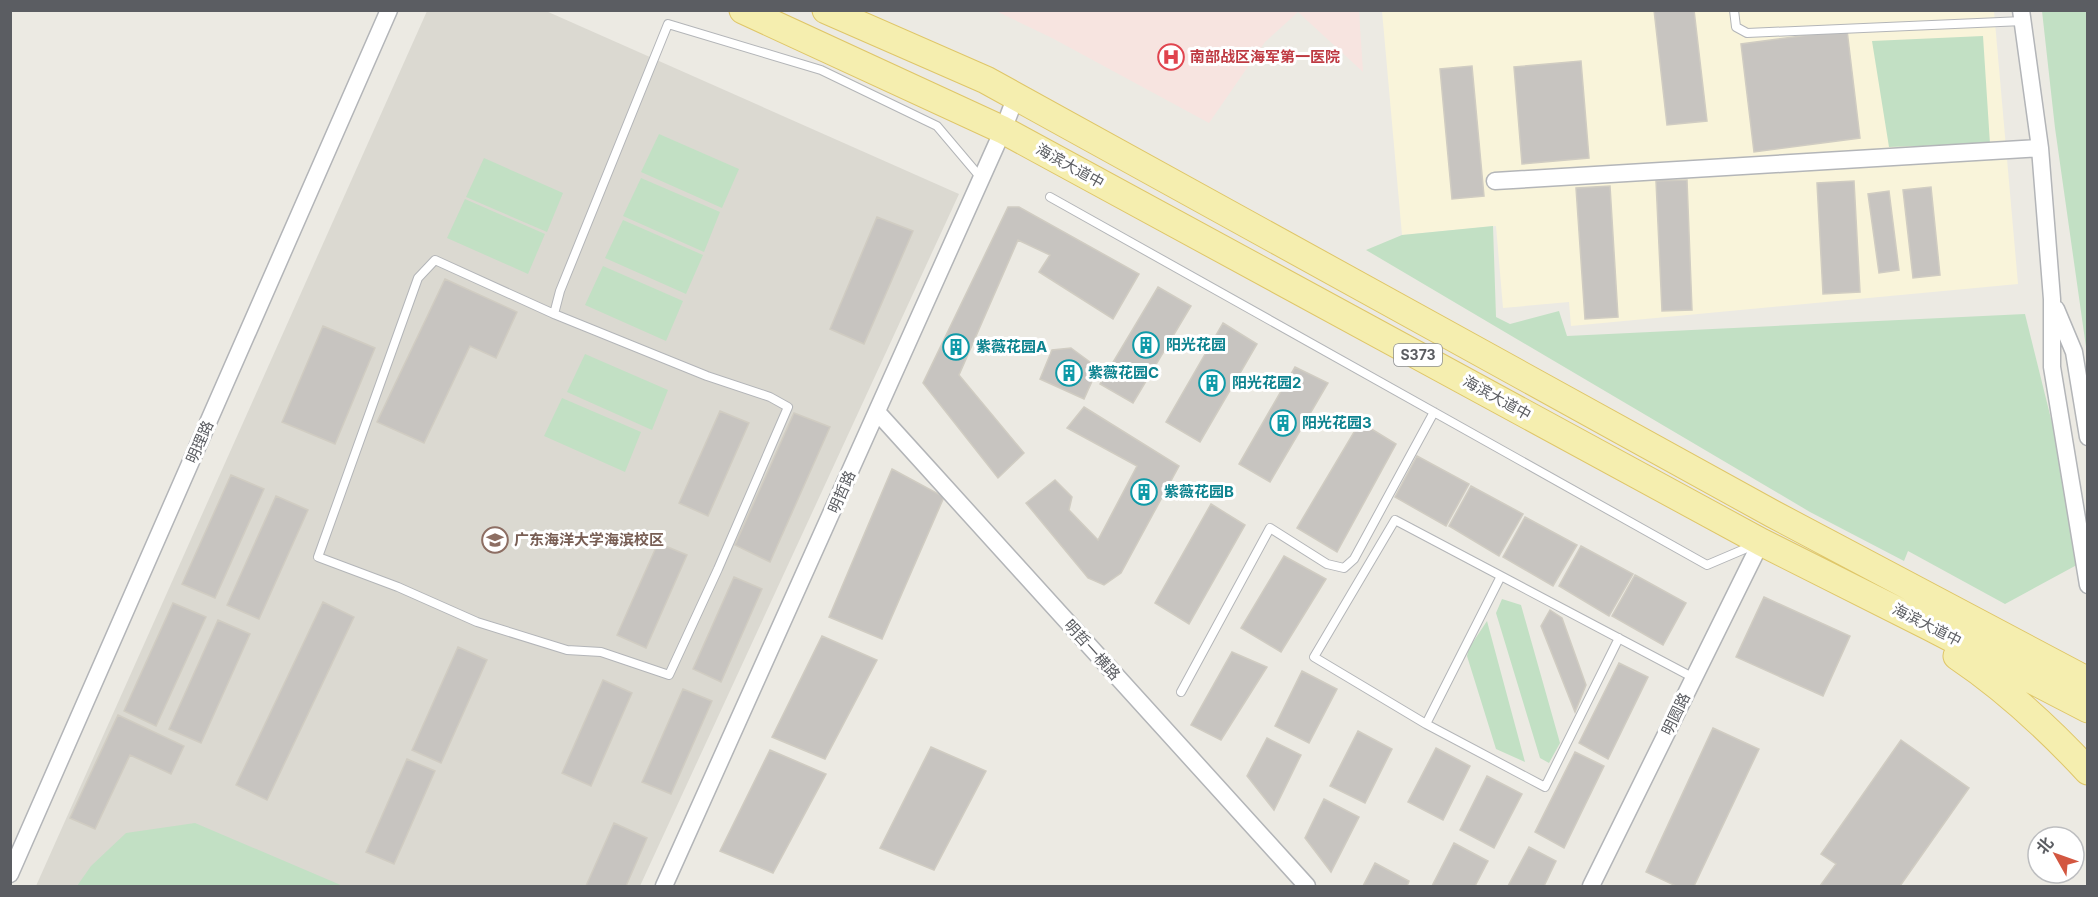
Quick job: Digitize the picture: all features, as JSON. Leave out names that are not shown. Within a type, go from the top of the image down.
[{"type":"main road","name":"海滨大道中","points":[[743,10],[1003,130],[1761,542],[2088,710]]},
{"type":"main road","name":"海滨大道中","points":[[826,10],[986,80],[1773,514],[2088,681]]},
{"type":"main road","points":[[1864,594],[1967,663],[2013,697],[2088,771]]},
{"type":"street","name":"明理路","points":[[10,874],[390,10]]},
{"type":"street","points":[[2022,16],[2040,148],[2052,299],[2052,367],[2088,585]]},
{"type":"street","name":"明哲路","points":[[664,886],[878,413],[1016,96]]},
{"type":"street","points":[[1495,181],[2040,148]]},
{"type":"street","points":[[2052,299],[2074,352],[2088,437]]},
{"type":"street","name":"明哲一横路","points":[[878,413],[1307,886]]},
{"type":"street","name":"明圆路","points":[[1591,886],[1761,542]]},
{"type":"lane","points":[[1734,10],[1736,27],[1747,33],[2022,16]]},
{"type":"lane","points":[[554,314],[560,291],[668,24],[821,70],[937,126],[981,178]]},
{"type":"lane","points":[[1050,197],[1707,565],[1761,542]]},
{"type":"lane","points":[[435,260],[554,314],[788,407],[669,675],[601,652],[567,650],[477,622],[398,587],[318,556],[418,278],[435,260]]},
{"type":"lane","points":[[1181,692],[1270,528],[1328,564],[1344,568],[1354,560],[1434,412]]},
{"type":"lane","points":[[1619,638],[1545,787],[1426,724],[1314,657],[1395,520],[1619,638],[1694,678]]},
{"type":"lane","points":[[1426,724],[1501,576]]},
{"type":"shaded area","name":"广东海洋大学海滨校区","points":[[427,11],[546,11],[959,194],[640,886],[36,886]]},
{"type":"shaded area","name":"南部战区海军第一医院","points":[[996,11],[1359,11],[1363,72],[1298,12],[1265,42],[1209,123],[1052,38]]},
{"type":"shaded area","points":[[1382,11],[1994,11],[2018,284],[1571,326],[1569,302],[1503,308],[1496,226],[1402,235]]},
{"type":"green space","points":[[2042,11],[2087,11],[2087,354],[2055,128]]},
{"type":"green space","points":[[1983,36],[1990,144],[1889,147],[1872,41]]},
{"type":"green space","points":[[659,134],[739,169],[722,208],[641,172]]},
{"type":"green space","points":[[484,158],[563,193],[547,232],[466,197]]},
{"type":"green space","points":[[641,178],[720,212],[704,252],[623,216]]},
{"type":"green space","points":[[465,199],[545,234],[528,274],[447,238]]},
{"type":"green space","points":[[623,220],[703,255],[686,294],[605,258]]},
{"type":"green space","points":[[1493,226],[1496,317],[1510,324],[1559,311],[1567,336],[2025,314],[2086,560],[2005,604],[1908,551],[1904,561],[1810,512],[1366,250],[1402,235]]},
{"type":"green space","points":[[603,266],[683,301],[666,341],[585,305]]},
{"type":"green space","points":[[585,354],[668,390],[652,430],[567,392]]},
{"type":"green space","points":[[562,398],[641,432],[625,472],[544,436]]},
{"type":"green space","points":[[1502,599],[1521,605],[1560,743],[1549,763],[1540,758],[1496,613]]},
{"type":"green space","points":[[1487,621],[1525,762],[1496,749],[1467,656],[1469,648]]},
{"type":"green space","points":[[195,823],[343,886],[77,886],[91,866],[126,833]]},
{"type":"building","points":[[1654,10],[1694,10],[1707,121],[1667,125]]},
{"type":"building","points":[[1847,30],[1860,138],[1754,152],[1741,44]]},
{"type":"building","points":[[1581,61],[1589,158],[1522,164],[1514,67]]},
{"type":"building","points":[[1472,66],[1484,196],[1452,199],[1440,69]]},
{"type":"building","points":[[1687,180],[1692,310],[1662,311],[1656,181]]},
{"type":"building","points":[[1854,181],[1860,292],[1823,294],[1817,183]]},
{"type":"building","points":[[1610,186],[1618,317],[1585,319],[1576,188]]},
{"type":"building","points":[[1931,187],[1940,275],[1913,278],[1903,190]]},
{"type":"building","points":[[1889,191],[1899,270],[1879,273],[1868,194]]},
{"type":"building","name":"紫薇花园A","points":[[1008,207],[1019,207],[1139,274],[1113,319],[1039,272],[1050,255],[1018,240],[959,375],[1024,453],[998,478],[923,383]]},
{"type":"building","points":[[877,217],[913,231],[864,344],[830,329]]},
{"type":"building","points":[[445,279],[517,312],[496,358],[470,346],[424,443],[377,422]]},
{"type":"building","name":"阳光花园","points":[[1158,287],[1191,306],[1133,403],[1100,384]]},
{"type":"building","name":"阳光花园2","points":[[1223,323],[1257,344],[1200,442],[1166,422]]},
{"type":"building","points":[[323,326],[375,348],[335,444],[282,422]]},
{"type":"building","name":"紫薇花园C","points":[[1071,348],[1098,368],[1084,399],[1040,379],[1052,350]]},
{"type":"building","name":"阳光花园3","points":[[1295,367],[1328,383],[1270,482],[1239,464]]},
{"type":"building","name":"紫薇花园B","points":[[1084,407],[1179,466],[1121,573],[1104,585],[1088,578],[1026,503],[1055,480],[1072,497],[1069,510],[1098,540],[1137,466],[1067,428]]},
{"type":"building","points":[[720,411],[749,423],[708,516],[679,503]]},
{"type":"building","points":[[794,413],[830,427],[770,562],[735,545]]},
{"type":"building","points":[[1360,422],[1396,444],[1337,552],[1297,528]]},
{"type":"building","points":[[1417,456],[1469,484],[1446,526],[1395,497]]},
{"type":"building","points":[[892,469],[944,497],[882,639],[829,617]]},
{"type":"building","points":[[231,475],[264,489],[215,598],[182,584]]},
{"type":"building","points":[[1471,486],[1523,514],[1499,556],[1449,526]]},
{"type":"building","points":[[276,496],[308,510],[259,619],[227,605]]},
{"type":"building","points":[[1211,504],[1245,525],[1189,624],[1155,603]]},
{"type":"building","points":[[1525,517],[1577,545],[1553,586],[1503,557]]},
{"type":"building","points":[[658,543],[687,555],[646,648],[617,635]]},
{"type":"building","points":[[1581,546],[1633,574],[1609,616],[1559,586]]},
{"type":"building","points":[[1284,556],[1326,579],[1281,652],[1241,628]]},
{"type":"building","points":[[1635,575],[1686,603],[1663,645],[1612,616]]},
{"type":"building","points":[[734,577],[762,589],[721,682],[693,669]]},
{"type":"building","points":[[1764,597],[1850,636],[1823,696],[1736,657]]},
{"type":"building","points":[[323,602],[354,617],[267,800],[236,785]]},
{"type":"building","points":[[173,603],[206,617],[156,726],[124,711]]},
{"type":"building","points":[[1550,610],[1562,618],[1586,685],[1575,712],[1541,626]]},
{"type":"building","points":[[218,620],[250,634],[201,743],[169,729]]},
{"type":"building","points":[[822,636],[877,660],[825,759],[772,737]]},
{"type":"building","points":[[458,647],[487,660],[441,763],[412,750]]},
{"type":"building","points":[[1232,652],[1267,667],[1221,740],[1191,725]]},
{"type":"building","points":[[1619,663],[1648,677],[1608,759],[1579,743]]},
{"type":"building","points":[[1302,671],[1337,689],[1309,743],[1275,726]]},
{"type":"building","points":[[603,680],[632,693],[591,786],[562,773]]},
{"type":"building","points":[[683,689],[712,701],[671,794],[642,782]]},
{"type":"building","points":[[118,715],[184,746],[171,774],[130,755],[95,829],[70,818]]},
{"type":"building","points":[[1713,728],[1759,749],[1694,886],[1676,886],[1646,872]]},
{"type":"building","points":[[1358,731],[1392,749],[1365,803],[1330,786]]},
{"type":"building","points":[[1267,738],[1301,755],[1274,810],[1247,776]]},
{"type":"building","points":[[1901,740],[1969,788],[1900,886],[1820,886],[1836,864],[1821,854]]},
{"type":"building","points":[[931,747],[986,771],[934,870],[880,848]]},
{"type":"building","points":[[1436,748],[1470,766],[1443,820],[1408,802]]},
{"type":"building","points":[[770,750],[826,774],[773,873],[720,851]]},
{"type":"building","points":[[1575,752],[1604,766],[1564,848],[1535,832]]},
{"type":"building","points":[[407,759],[435,771],[394,864],[366,852]]},
{"type":"building","points":[[1487,776],[1522,794],[1494,848],[1460,830]]},
{"type":"building","points":[[1324,799],[1359,817],[1331,872],[1305,838]]},
{"type":"building","points":[[614,823],[647,838],[626,886],[586,886]]},
{"type":"building","points":[[1454,843],[1488,861],[1475,886],[1432,886]]},
{"type":"building","points":[[1529,847],[1556,861],[1544,886],[1508,886]]},
{"type":"building","points":[[1375,863],[1409,881],[1407,886],[1363,886]]},
{"type":"place","name":"南部战区海军第一医院","points":[[1171,57]]},
{"type":"place","name":"阳光花园","points":[[1146,345]]},
{"type":"place","name":"紫薇花园A","points":[[956,347]]},
{"type":"place","name":"紫薇花园C","points":[[1069,373]]},
{"type":"place","name":"阳光花园2","points":[[1212,383]]},
{"type":"place","name":"阳光花园3","points":[[1283,423]]},
{"type":"place","name":"紫薇花园B","points":[[1144,492]]},
{"type":"place","name":"广东海洋大学海滨校区","points":[[495,540]]}]
